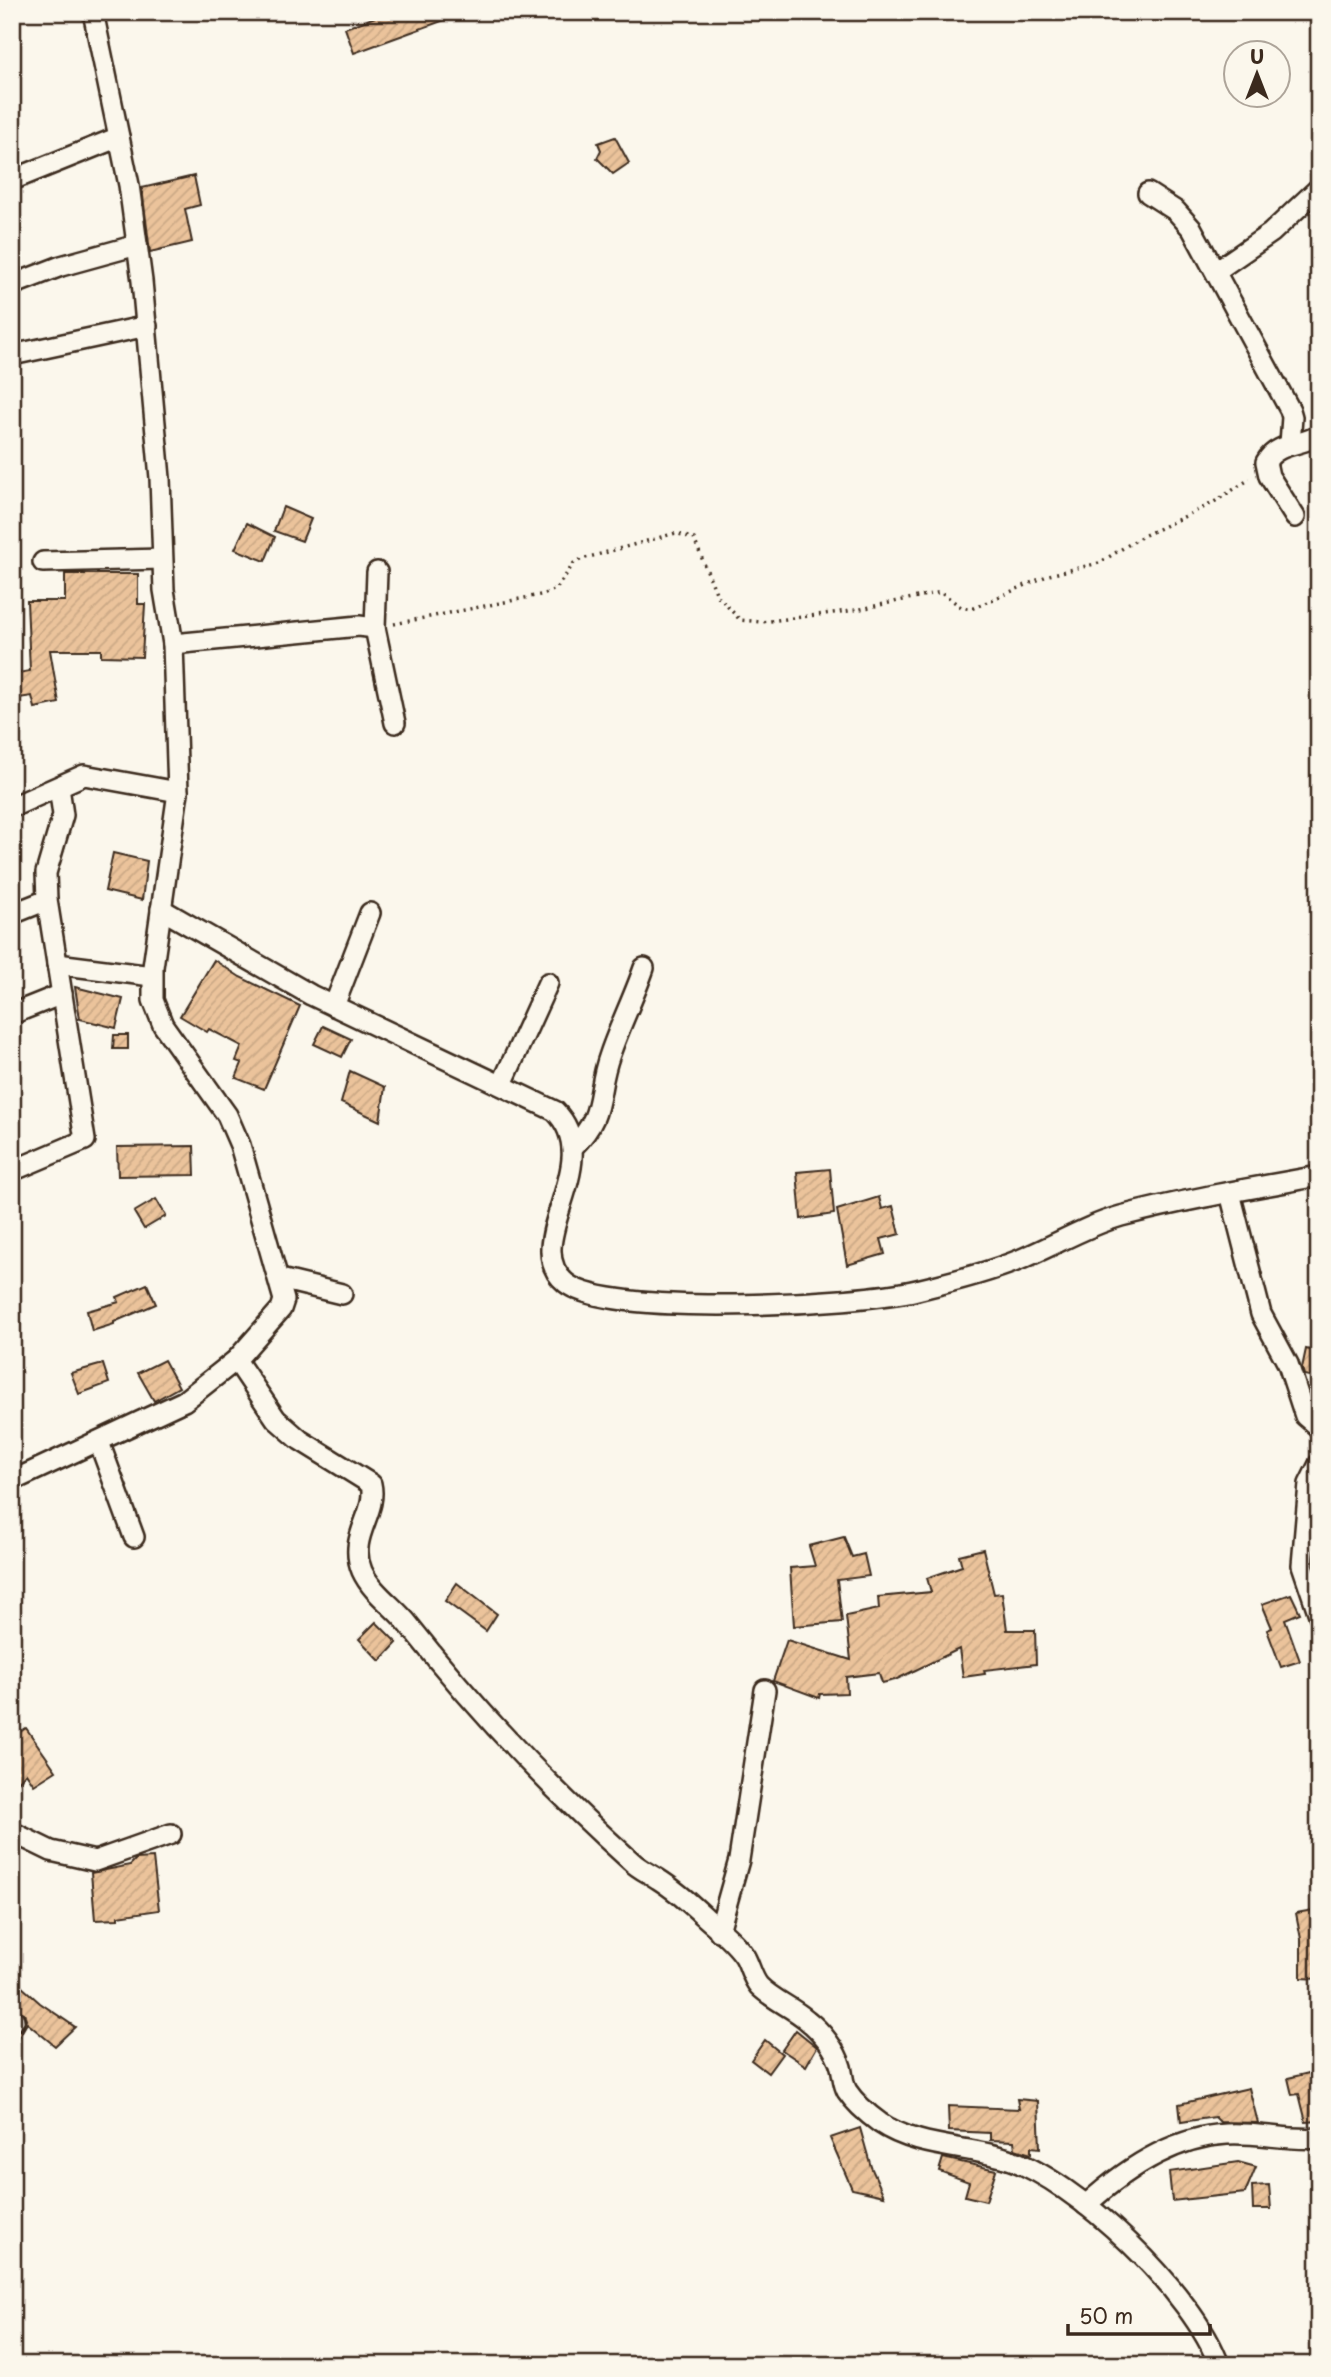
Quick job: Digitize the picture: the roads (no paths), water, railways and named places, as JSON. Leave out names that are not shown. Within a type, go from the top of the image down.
[{"type":"street","points":[[12,1481],[184,1401],[236,1360],[283,1305],[280,1279],[258,1217],[240,1145],[227,1115],[163,1025],[153,1000],[152,976],[178,792],[173,644],[162,559],[148,326],[119,137],[93,12]]},
{"type":"street","points":[[12,180],[119,137]]},
{"type":"street","points":[[1216,271],[1272,233],[1319,188]]},
{"type":"street","points":[[1148,192],[1185,218],[1216,271],[1290,410],[1290,444]]},
{"type":"street","points":[[12,285],[61,266],[137,245]]},
{"type":"street","points":[[12,355],[148,326]]},
{"type":"street","points":[[1295,517],[1266,469],[1272,453],[1319,435]]},
{"type":"street","points":[[43,562],[162,559]]},
{"type":"street","points":[[377,572],[375,628],[395,723]]},
{"type":"street","points":[[173,644],[359,626],[375,628]]},
{"type":"street","points":[[12,807],[59,787],[73,778],[92,774],[178,792]]},
{"type":"street","points":[[12,1171],[85,1140],[47,900],[46,873],[63,815],[59,787]]},
{"type":"street","points":[[12,914],[47,900]]},
{"type":"street","points":[[161,909],[237,955],[334,1006],[555,1111],[569,1127],[572,1148],[570,1179],[563,1195],[552,1239],[552,1254],[560,1277],[578,1290],[619,1299],[676,1304],[772,1305],[915,1291],[1018,1260],[1111,1220],[1319,1176]]},
{"type":"street","points":[[334,1006],[370,913]]},
{"type":"street","points":[[57,964],[152,976]]},
{"type":"street","points":[[572,1148],[592,1126],[600,1107],[610,1053],[644,968]]},
{"type":"street","points":[[502,1084],[548,983]]},
{"type":"street","points":[[12,1014],[62,994]]},
{"type":"street","points":[[1230,1193],[1261,1314],[1288,1364],[1306,1416],[1319,1428]]},
{"type":"street","points":[[280,1279],[325,1293],[342,1294]]},
{"type":"street","points":[[236,1360],[276,1419],[300,1440],[371,1483],[372,1498],[357,1548],[363,1572],[373,1587],[405,1620],[460,1689],[563,1797],[631,1861],[660,1879],[719,1931],[742,1953],[760,1986],[806,2019],[825,2039],[838,2060],[846,2090],[882,2124],[950,2147],[992,2155],[1031,2167],[1086,2205],[1155,2271],[1195,2318],[1213,2346],[1219,2365]]},
{"type":"street","points":[[99,1442],[134,1537]]},
{"type":"street","points":[[1319,1464],[1309,1484],[1302,1565],[1319,1615]]},
{"type":"street","points":[[719,1931],[739,1860],[765,1690]]},
{"type":"street","points":[[12,1832],[51,1851],[95,1861],[172,1834]]},
{"type":"street","points":[[1086,2205],[1163,2150],[1225,2134],[1319,2137]]}]
